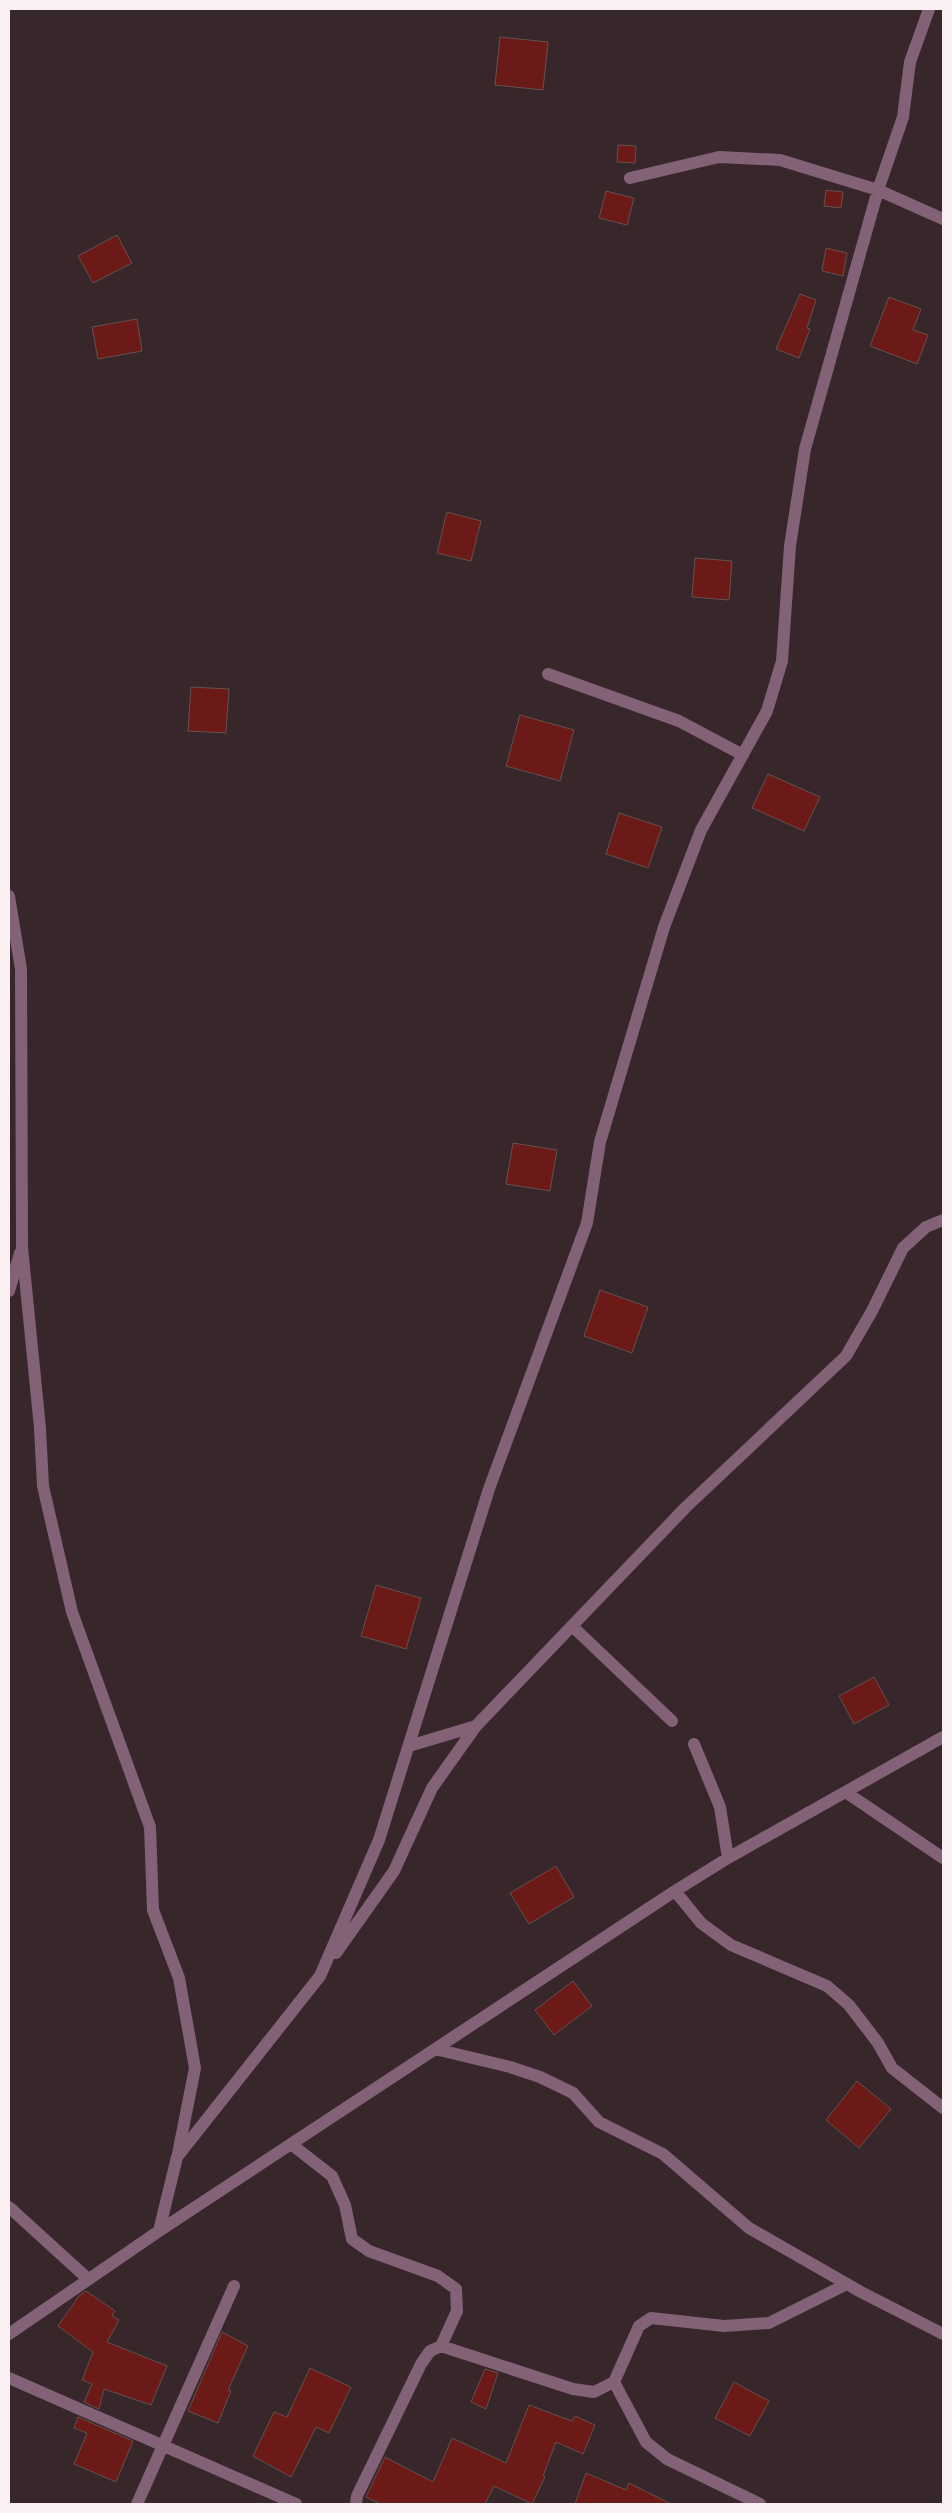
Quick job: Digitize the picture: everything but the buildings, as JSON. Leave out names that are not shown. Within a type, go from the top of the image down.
[{"type":"street","points":[[320,1976],[379,1840],[489,1489],[587,1223],[600,1142],[664,927],[701,830],[766,711],[782,661],[790,546],[805,449],[878,190],[903,117],[910,62],[929,9]]},
{"type":"street","points":[[630,178],[719,158],[780,160],[878,190],[943,219]]},
{"type":"street","points":[[548,674],[679,721],[743,755]]},
{"type":"street","points":[[9,896],[22,969],[22,1247],[40,1428],[43,1486],[72,1612],[150,1827],[153,1910],[179,1978],[195,2068],[177,2157],[159,2231]]},
{"type":"street","points":[[177,2157],[320,1976],[394,1871],[432,1788],[476,1726],[686,1507],[846,1356],[872,1311],[903,1248],[926,1227],[943,1220]]},
{"type":"street","points":[[9,1291],[22,1247]]},
{"type":"street","points":[[572,1626],[672,1721]]},
{"type":"street","points":[[408,1746],[476,1726]]},
{"type":"street","points":[[9,2334],[159,2231],[675,1891],[728,1858],[847,1793],[943,1737]]},
{"type":"street","points":[[694,1744],[720,1807],[728,1858]]},
{"type":"street","points":[[847,1793],[943,1858]]},
{"type":"street","points":[[675,1891],[701,1923],[731,1945],[827,1986],[849,2005],[878,2043],[892,2068],[943,2108]]},
{"type":"street","points":[[435,2048],[510,2066],[540,2077],[573,2093],[599,2122],[663,2154],[749,2228],[847,2284],[943,2334]]},
{"type":"street","points":[[291,2144],[332,2176],[345,2205],[352,2239],[369,2251],[438,2276],[456,2289],[457,2311],[441,2346],[430,2351],[421,2364],[357,2496],[356,2504]]},
{"type":"street","points":[[9,2207],[88,2279]]},
{"type":"street","points":[[441,2346],[573,2389],[594,2392],[614,2382],[639,2326],[651,2318],[724,2326],[769,2323],[847,2284]]},
{"type":"street","points":[[137,2504],[165,2446],[234,2286]]},
{"type":"street","points":[[9,2378],[296,2504]]},
{"type":"street","points":[[614,2382],[646,2442],[667,2459],[760,2504]]}]
